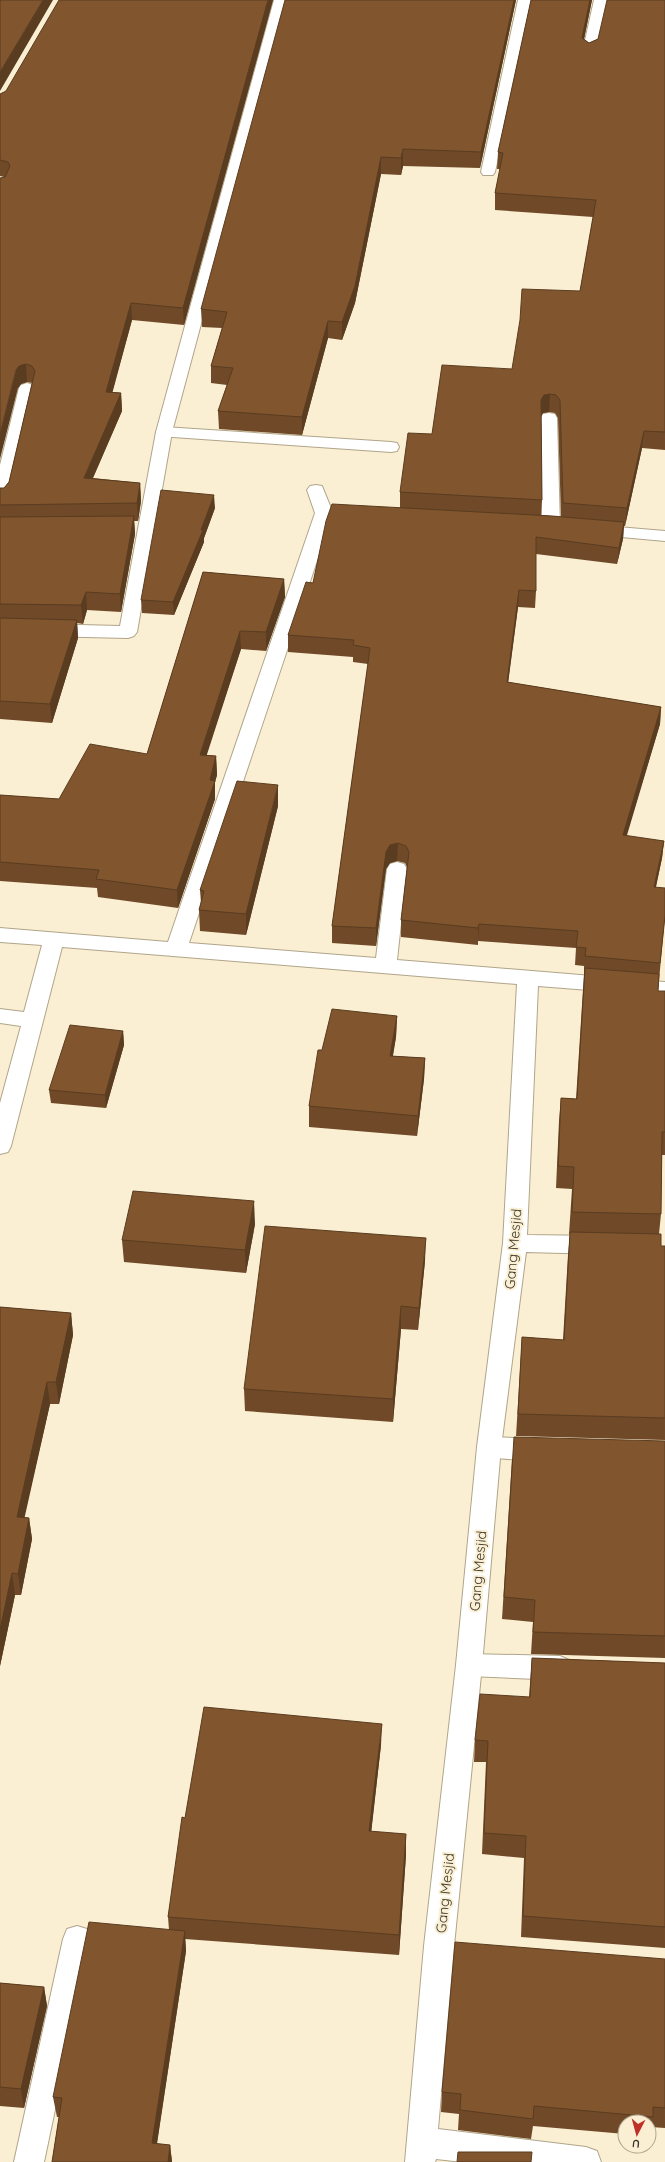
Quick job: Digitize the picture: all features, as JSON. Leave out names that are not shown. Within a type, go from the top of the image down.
[{"type":"street","points":[[0,629],[128,632],[140,527],[164,432],[281,0]]},
{"type":"street","points":[[488,172],[525,0]]},
{"type":"street","points":[[589,54],[601,0]]},
{"type":"street","points":[[0,500],[27,388]]},
{"type":"street","points":[[549,418],[557,526],[665,536]]},
{"type":"street","points":[[164,432],[391,447]]},
{"type":"street","points":[[176,950],[332,513],[316,490]]},
{"type":"street","points":[[386,967],[397,869]]},
{"type":"street","points":[[0,935],[665,989]]},
{"type":"street","points":[[0,1146],[54,939]]},
{"type":"street","name":"Gang Mesjid","points":[[421,2152],[451,1947],[470,1665],[489,1447],[515,1243],[528,979]]},
{"type":"street","points":[[0,1016],[32,1020]]},
{"type":"street","points":[[515,1243],[618,1246]]},
{"type":"street","points":[[489,1447],[566,1450]]},
{"type":"street","points":[[470,1665],[587,1669]]},
{"type":"street","points":[[29,2162],[77,1940]]},
{"type":"street","points":[[421,2152],[586,2162]]},
{"type":"building","points":[[0,0],[43,0],[0,72]]},
{"type":"building","points":[[59,0],[268,0],[183,308],[131,303],[106,392],[121,393],[84,478],[140,483],[137,503],[0,505],[0,488],[4,488],[9,482],[35,371],[32,366],[26,364],[19,366],[16,370],[0,434],[0,178],[5,177],[10,166],[8,162],[0,160],[0,94],[6,91]]},
{"type":"building","points":[[285,0],[514,0],[481,152],[403,149],[401,158],[381,157],[355,286],[342,322],[328,321],[302,417],[218,411],[233,368],[211,366],[227,312],[201,309]]},
{"type":"building","points":[[531,0],[590,0],[582,38],[589,43],[598,39],[607,0],[665,0],[665,432],[644,431],[627,508],[563,503],[560,400],[556,395],[550,394],[544,395],[541,400],[542,500],[400,492],[408,433],[432,434],[442,365],[512,369],[520,320],[522,289],[580,291],[596,200],[495,193],[503,153],[498,152]]},
{"type":"building","points":[[161,490],[214,495],[201,530],[203,530],[173,602],[141,600]]},
{"type":"building","points":[[332,504],[552,516],[624,522],[619,548],[536,537],[536,591],[519,590],[507,682],[661,707],[623,835],[664,841],[654,887],[665,888],[665,916],[660,963],[585,956],[586,948],[576,947],[578,931],[479,924],[478,928],[401,920],[409,852],[406,846],[398,843],[390,845],[386,852],[376,928],[332,926],[370,648],[353,645],[354,640],[288,635],[306,582],[313,583],[326,521]]},
{"type":"building","points":[[134,516],[120,594],[86,592],[81,605],[0,604],[0,517]]},
{"type":"building","points":[[203,572],[284,579],[266,632],[240,631],[200,755],[216,756],[210,780],[215,781],[177,890],[96,879],[99,870],[0,862],[0,795],[59,799],[90,744],[147,754]]},
{"type":"building","points":[[0,618],[77,620],[50,704],[0,701]]},
{"type":"building","points":[[237,781],[278,785],[246,914],[199,910],[204,891],[200,890]]},
{"type":"building","points":[[585,968],[659,974],[658,991],[665,991],[665,1132],[662,1132],[661,1214],[572,1212],[574,1167],[558,1166],[561,1098],[577,1099]]},
{"type":"building","points":[[332,1009],[397,1016],[390,1056],[425,1058],[418,1116],[309,1106],[318,1050],[322,1050]]},
{"type":"building","points":[[70,1025],[123,1031],[105,1095],[49,1090]]},
{"type":"building","points":[[133,1191],[254,1201],[245,1250],[122,1240]]},
{"type":"building","points":[[265,1226],[426,1238],[419,1308],[401,1306],[393,1399],[244,1389]]},
{"type":"building","points":[[570,1232],[661,1234],[661,1246],[665,1246],[665,1418],[518,1414],[522,1337],[564,1340]]},
{"type":"building","points":[[0,1307],[71,1313],[56,1382],[47,1382],[17,1517],[29,1518],[18,1574],[12,1573],[0,1630]]},
{"type":"building","points":[[514,1437],[665,1441],[665,1636],[533,1632],[535,1600],[504,1597]]},
{"type":"building","points":[[532,1658],[665,1663],[665,1927],[523,1916],[526,1836],[484,1833],[488,1741],[475,1740],[480,1694],[530,1697]]},
{"type":"building","points":[[204,1707],[382,1724],[369,1831],[406,1834],[399,1935],[168,1917],[182,1817],[185,1818]]},
{"type":"building","points":[[89,1922],[185,1931],[152,2143],[170,2145],[168,2162],[52,2162],[62,2098],[53,2097]]},
{"type":"building","points":[[455,1942],[665,1959],[665,2108],[653,2107],[653,2114],[621,2114],[534,2106],[533,2119],[460,2110],[461,2094],[442,2092]]},
{"type":"building","points":[[0,1983],[44,1987],[21,2089],[0,2087]]},
{"type":"building","points":[[458,2152],[532,2152],[531,2162],[457,2162]]}]
